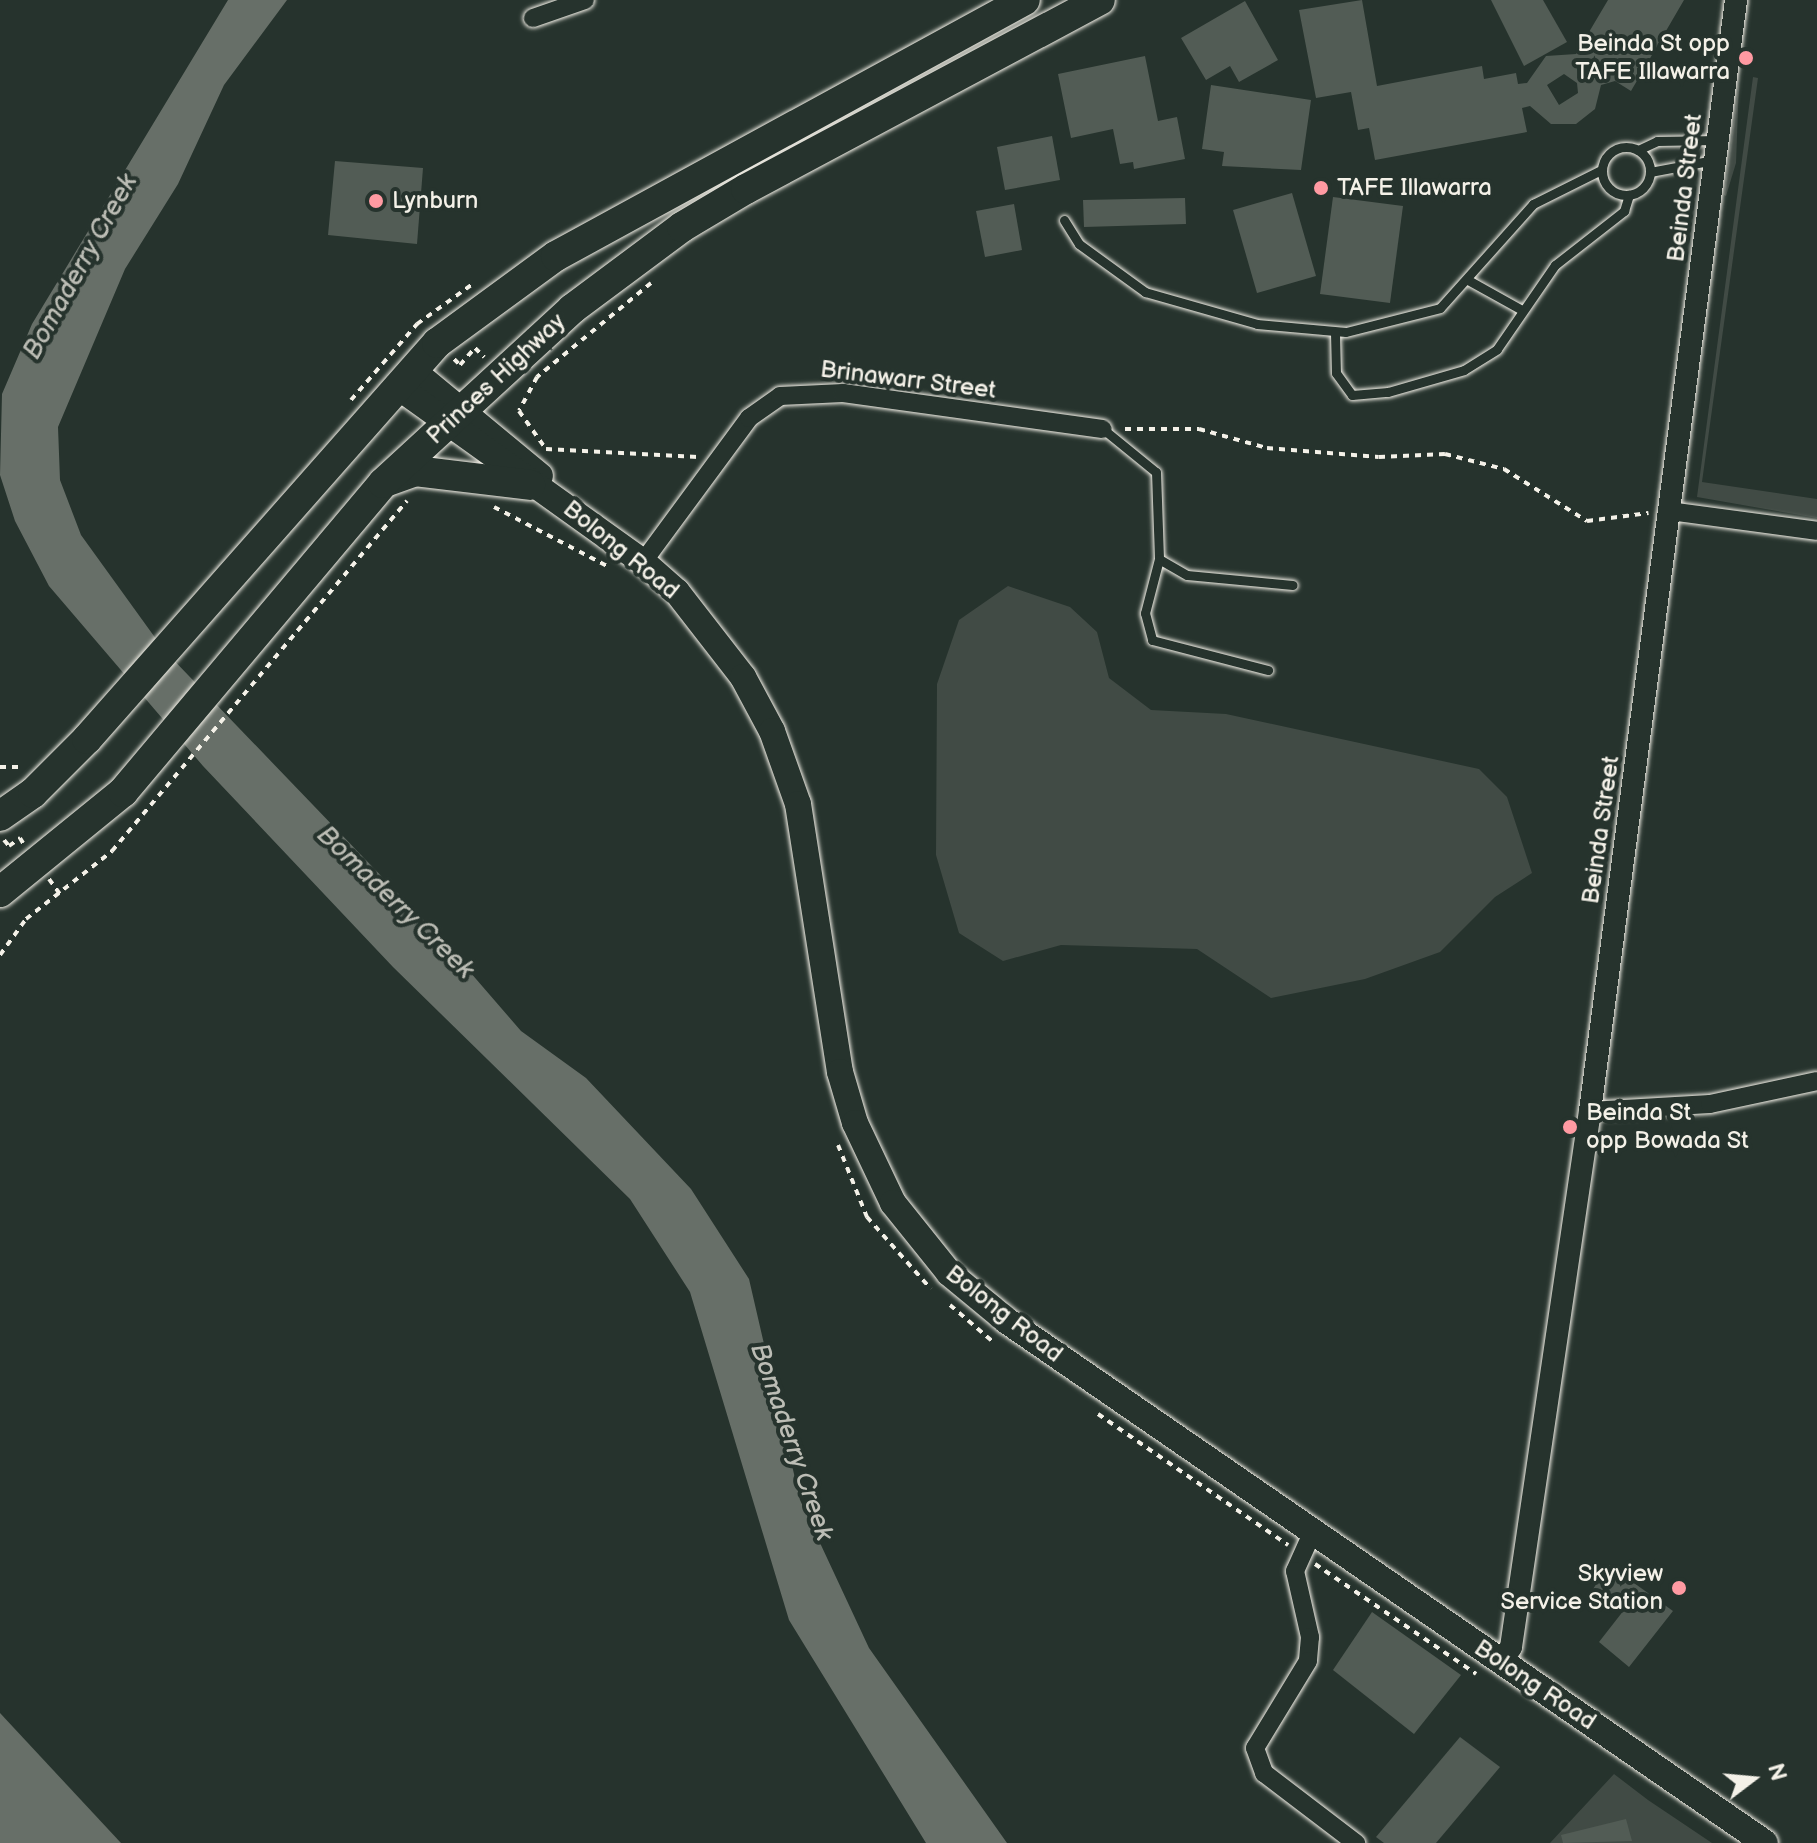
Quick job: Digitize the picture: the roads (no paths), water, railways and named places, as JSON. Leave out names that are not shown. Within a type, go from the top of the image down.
[{"type":"highway","points":[[0,816],[33,793],[115,707],[405,378],[427,333],[556,256],[1025,0]]},
{"type":"highway","name":"Princes Highway","points":[[0,892],[171,760],[253,664],[383,483],[572,309],[682,227],[1100,0]]},
{"type":"highway","points":[[383,483],[415,471],[542,490]]},
{"type":"highway","points":[[0,784],[33,793]]},
{"type":"main road","name":"Bolong Road","points":[[405,378],[542,490],[643,562],[677,592],[743,677],[787,766],[811,869],[840,1072],[855,1123],[893,1203],[949,1273],[1007,1321],[1306,1542],[1492,1671],[1765,1843]]},
{"type":"street","points":[[533,18],[585,0]]},
{"type":"street","name":"Beinda Street","points":[[1492,1671],[1511,1647],[1590,1111],[1736,0]]},
{"type":"street","name":"Brinawarr Street","points":[[643,562],[749,418],[780,396],[810,390],[1103,429]]},
{"type":"street","points":[[1670,511],[1817,531]]},
{"type":"street","points":[[1590,1111],[1710,1104],[1817,1081]]},
{"type":"street","points":[[1306,1542],[1295,1571],[1310,1637],[1308,1661],[1255,1748],[1264,1773],[1356,1843]]},
{"type":"lane","points":[[1064,220],[1079,244],[1145,292],[1195,311],[1335,333],[1440,308],[1533,204],[1601,170],[1614,149],[1638,150],[1657,141],[1716,150]]},
{"type":"lane","points":[[1638,150],[1650,172]]},
{"type":"lane","points":[[1601,170],[1613,191],[1629,195],[1644,187],[1650,172],[1716,150]]},
{"type":"lane","points":[[1335,333],[1341,387],[1352,395],[1388,392],[1464,370],[1497,349],[1555,265],[1624,211],[1629,195]]},
{"type":"lane","points":[[1468,280],[1522,310]]},
{"type":"lane","points":[[1103,429],[1156,472],[1159,559],[1145,613],[1152,640],[1268,670]]},
{"type":"lane","points":[[1159,559],[1187,575],[1293,585]]},
{"type":"water","name":"Bomaderry Creek","points":[[228,0],[287,0],[224,85],[178,184],[125,269],[58,427],[60,480],[81,535],[164,650],[438,935],[521,1031],[586,1078],[691,1189],[749,1279],[800,1500],[869,1648],[1007,1843],[926,1843],[789,1620],[690,1292],[630,1199],[393,967],[203,766],[49,586],[15,521],[0,475],[2,394],[32,324]]},
{"type":"water","points":[[0,1713],[121,1843],[0,1843]]},
{"type":"place","name":"Beinda St opp TAFE Illawarra","points":[[1746,58]]},
{"type":"place","name":"TAFE Illawarra","points":[[1321,188]]},
{"type":"place","name":"Lynburn","points":[[376,201]]},
{"type":"place","name":"Beinda St opp Bowada St","points":[[1570,1127]]},
{"type":"place","name":"Skyview Service Station","points":[[1679,1588]]}]
